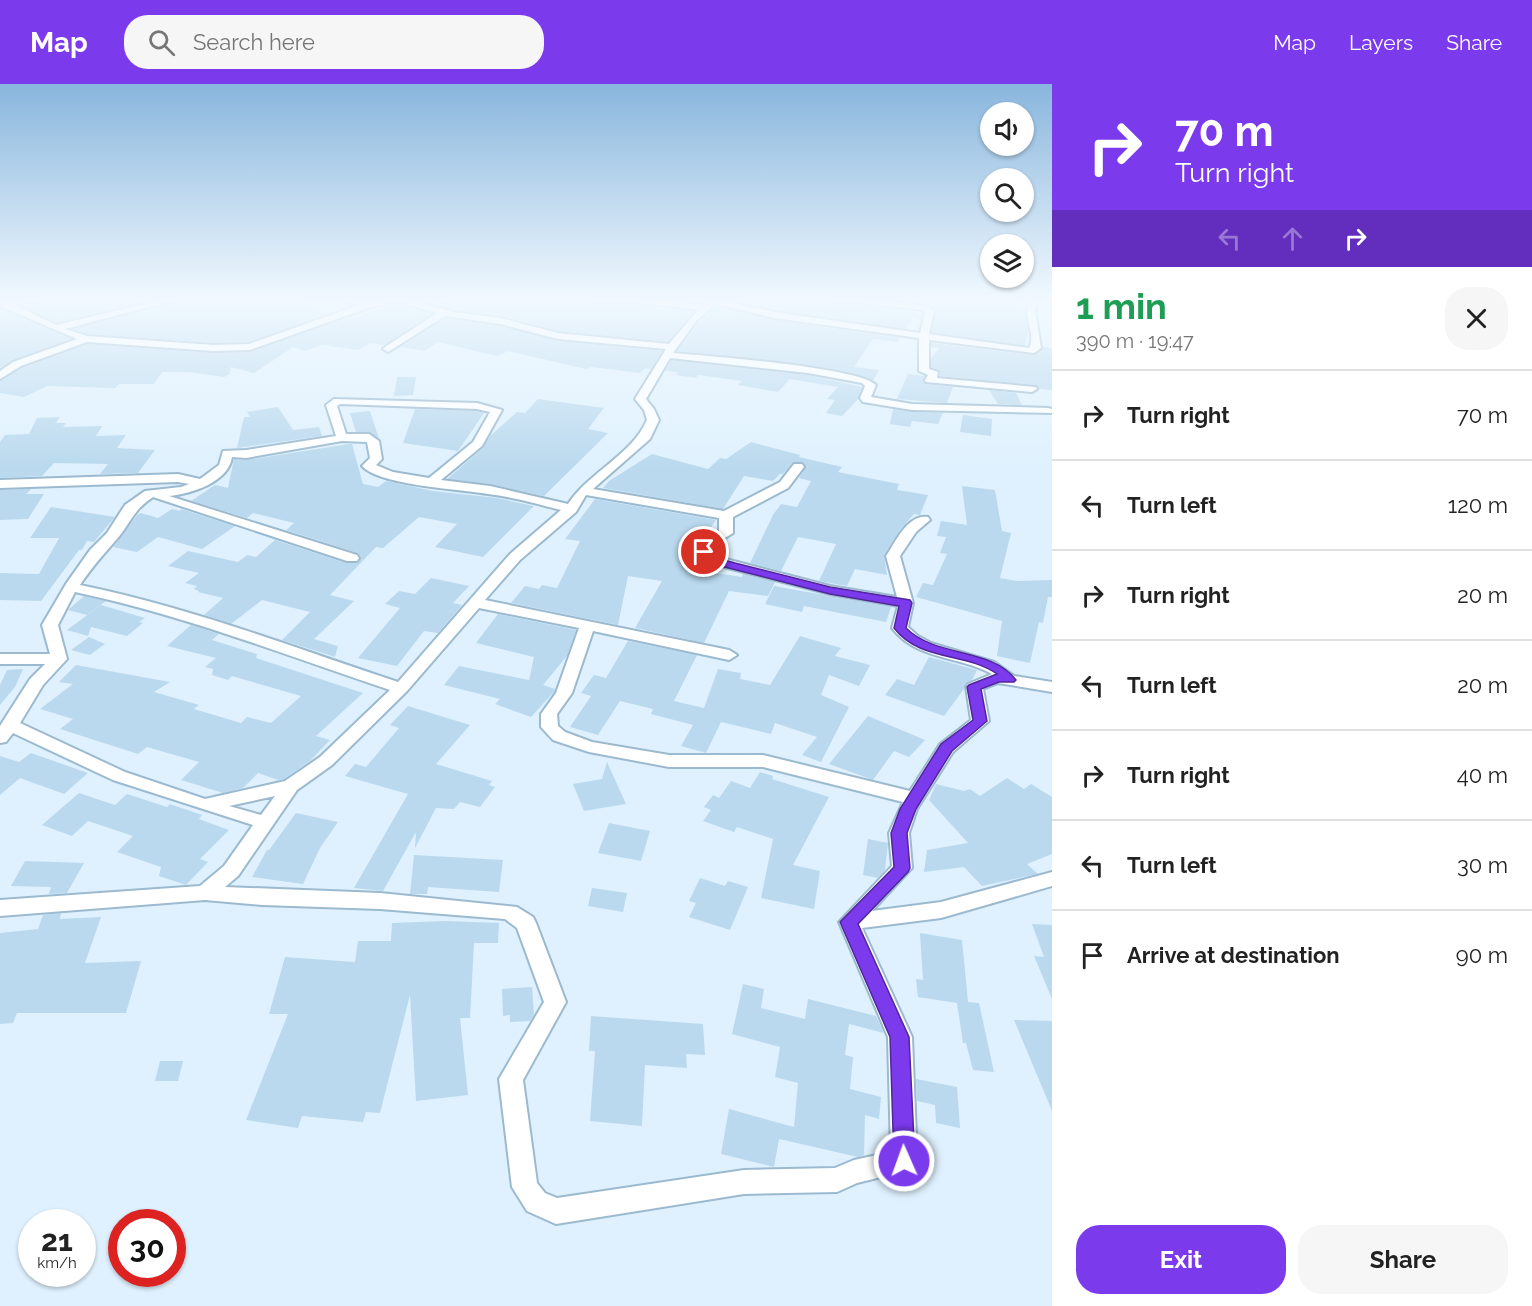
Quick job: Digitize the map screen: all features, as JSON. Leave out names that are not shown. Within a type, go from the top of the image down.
[{"type":"street","points":[[0,376],[17,364],[42,355]]},
{"type":"street","points":[[205,893],[231,872],[291,786],[326,761],[401,688],[515,557],[571,509],[583,491],[646,437],[653,420],[649,409],[640,399],[667,355]]},
{"type":"street","points":[[699,355],[808,370],[865,381],[871,386],[865,398],[887,405],[1048,411]]},
{"type":"street","points":[[924,355],[924,371],[934,374],[930,380],[1032,389]]},
{"type":"street","points":[[342,438],[331,405],[338,401],[477,406],[497,410],[478,444],[433,481]]},
{"type":"street","points":[[59,659],[50,625],[71,587],[95,553],[112,536],[130,508],[149,494],[183,491],[202,483],[225,466],[227,453],[246,454],[342,438],[369,437],[373,441],[376,459],[369,466],[374,470],[403,477],[520,496],[571,509]]},
{"type":"street","points":[[583,491],[726,515],[784,485],[798,466]]},
{"type":"street","points":[[0,484],[178,477],[202,483]]},
{"type":"street","points":[[169,491],[178,477]]},
{"type":"street","points":[[149,494],[352,558]]},
{"type":"street","points":[[726,515],[726,533],[703,545],[704,552],[713,560],[830,590],[906,603]]},
{"type":"street","points":[[922,520],[910,529],[893,556],[906,603],[900,628],[911,640],[951,655],[988,664],[1000,670],[1009,680]]},
{"type":"street","points":[[71,587],[119,597],[198,620],[401,688]]},
{"type":"street","points":[[477,603],[729,655]]},
{"type":"street","points":[[587,626],[564,693],[549,714],[550,727],[559,736],[589,747],[669,761],[763,761],[916,799]]},
{"type":"street","points":[[0,659],[59,659]]},
{"type":"street","points":[[59,659],[36,682],[5,732],[119,776],[264,822]]},
{"type":"street","points":[[849,922],[902,868],[899,833],[908,809],[946,748],[980,721],[974,687],[997,678],[1052,687]]},
{"type":"street","points":[[205,805],[291,786]]},
{"type":"street","points":[[231,872],[239,895]]},
{"type":"street","points":[[849,922],[941,910],[1045,883],[1052,879]]},
{"type":"street","points":[[0,908],[205,893],[262,898],[380,901],[510,912],[526,923],[555,1002],[511,1079],[525,1187],[536,1202],[556,1211],[744,1182],[837,1180],[854,1172],[904,1161],[900,1037],[849,922]]},
{"type":"building","points":[[0,355],[26,355],[12,360],[0,368]]},
{"type":"building","points":[[57,355],[281,355],[254,373],[231,367],[230,374],[224,377],[189,372],[162,372],[154,384],[119,384],[115,388],[47,386],[24,397],[0,393],[0,381],[22,368]]},
{"type":"building","points":[[525,355],[660,355],[651,369],[645,368],[640,373],[591,367],[586,369]]},
{"type":"building","points":[[714,355],[862,355],[854,367],[879,370],[873,381],[842,371]]},
{"type":"building","points":[[934,355],[1052,355],[1052,390],[1039,389],[1036,385],[940,376],[940,371],[931,367],[931,359]]},
{"type":"building","points":[[671,360],[808,375],[862,387],[858,399],[842,416],[826,413],[835,400],[827,399],[838,387],[790,379],[778,392],[738,385],[742,381],[698,375],[696,378],[676,375],[678,372],[665,371]]},
{"type":"building","points":[[908,374],[925,376],[923,381],[926,384],[953,387],[947,403],[897,399]]},
{"type":"building","points":[[397,377],[416,377],[413,395],[394,396]]},
{"type":"building","points":[[989,390],[1016,393],[1022,405],[998,404]]},
{"type":"building","points":[[538,399],[604,408],[588,429],[608,433],[544,496],[490,484],[447,479],[483,448],[490,436],[517,412],[525,413]]},
{"type":"building","points":[[278,407],[293,430],[319,427],[322,436],[237,448],[244,417],[250,417],[247,412]]},
{"type":"building","points":[[415,409],[484,413],[458,451],[403,443]]},
{"type":"building","points":[[893,409],[943,413],[938,424],[912,421],[910,427],[890,424]]},
{"type":"building","points":[[370,411],[379,439],[369,432],[356,432],[350,413]]},
{"type":"building","points":[[963,415],[992,419],[991,436],[960,432]]},
{"type":"building","points":[[60,417],[56,423],[66,423],[63,427],[102,426],[96,436],[126,435],[117,448],[155,450],[138,473],[100,474],[108,464],[54,463],[42,476],[0,478],[0,442],[5,435],[29,434],[37,418]]},
{"type":"building","points":[[751,442],[842,467],[838,472],[899,484],[897,490],[928,495],[920,515],[914,514],[884,555],[887,575],[855,569],[847,586],[819,581],[836,544],[798,537],[781,571],[750,563],[773,515],[781,504],[797,507],[811,481],[799,478],[806,467],[802,462],[792,463],[773,481],[744,476],[723,509],[603,488],[609,481],[652,454],[708,469],[720,458],[726,459]]},
{"type":"building","points":[[352,444],[363,484],[378,487],[386,481],[433,491],[497,498],[534,506],[483,557],[435,547],[457,524],[419,517],[383,548],[376,547],[330,595],[354,601],[314,639],[338,646],[335,657],[282,640],[310,612],[262,600],[231,624],[204,615],[223,598],[198,592],[194,589],[197,586],[185,583],[199,573],[168,566],[188,551],[238,562],[247,555],[256,557],[275,540],[346,563],[359,562],[361,557],[358,553],[286,530],[294,523],[253,513],[247,518],[191,501],[215,485],[228,488],[234,459],[246,460]]},
{"type":"building","points":[[962,486],[995,490],[1002,531],[1011,533],[1000,578],[1017,581],[1052,580],[1052,597],[1048,597],[1043,623],[1039,622],[1030,663],[997,656],[1002,621],[916,597],[923,583],[933,585],[947,554],[940,553],[946,537],[937,536],[941,521],[967,525]]},
{"type":"building","points":[[31,489],[26,494],[44,494],[28,519],[0,520],[0,490]]},
{"type":"building","points":[[595,499],[716,520],[703,538],[695,543],[696,554],[688,569],[742,577],[743,574],[775,582],[768,596],[729,591],[704,643],[635,628],[662,581],[628,576],[618,625],[511,603],[525,586],[539,589],[542,585],[557,588],[580,541],[565,539]]},
{"type":"building","points":[[51,507],[115,517],[94,542],[87,541],[82,550],[79,550],[41,601],[0,600],[0,573],[39,574],[59,538],[30,538]]},
{"type":"building","points":[[172,509],[180,511],[181,509],[235,526],[202,549],[158,537],[137,552],[113,547],[137,515],[141,513],[158,518]]},
{"type":"building","points":[[431,578],[469,586],[453,603],[462,605],[438,633],[424,631],[397,666],[358,658],[400,608],[385,604],[399,591],[415,594]]},
{"type":"building","points":[[774,586],[891,607],[886,622],[804,606],[802,612],[765,604]]},
{"type":"building","points":[[84,596],[106,601],[87,615],[68,610]]},
{"type":"building","points":[[101,605],[145,618],[139,622],[143,623],[127,636],[91,627],[88,636],[67,630]]},
{"type":"building","points":[[498,614],[576,630],[567,656],[543,685],[555,689],[554,692],[531,717],[495,704],[500,699],[444,685],[459,666],[529,680],[534,657],[476,643]]},
{"type":"building","points":[[191,625],[219,634],[212,640],[257,654],[256,658],[363,693],[316,736],[330,740],[311,760],[284,779],[278,780],[258,773],[243,788],[223,793],[181,780],[199,762],[147,747],[138,754],[60,729],[73,719],[40,709],[73,684],[59,682],[76,665],[170,682],[154,692],[199,705],[194,709],[241,723],[247,717],[271,723],[301,696],[232,676],[228,680],[212,675],[213,669],[205,667],[216,658],[167,646]]},
{"type":"building","points":[[800,636],[841,648],[835,656],[870,665],[859,686],[829,675],[821,695],[849,707],[821,762],[802,755],[817,737],[775,723],[771,734],[721,722],[706,753],[681,746],[693,725],[651,714],[653,709],[620,701],[598,735],[570,727],[591,696],[581,693],[594,675],[606,678],[628,641],[697,655],[674,701],[704,708],[718,669],[741,673],[740,679],[770,685]]},
{"type":"building","points":[[89,637],[105,644],[90,655],[71,650]]},
{"type":"building","points":[[929,657],[977,670],[944,716],[885,695],[897,679],[914,685]]},
{"type":"building","points":[[23,669],[15,687],[0,705],[0,685],[7,670]]},
{"type":"building","points":[[408,706],[470,725],[436,764],[492,781],[489,785],[495,787],[480,807],[460,802],[454,809],[436,808],[415,848],[416,832],[383,891],[354,888],[408,794],[345,776],[355,764],[366,767],[399,728],[390,725]]},
{"type":"building","points":[[868,716],[925,740],[909,757],[894,751],[873,780],[829,764]]},
{"type":"building","points":[[31,753],[88,773],[64,794],[20,778],[0,795],[0,756],[19,762]]},
{"type":"building","points":[[607,762],[626,804],[584,811],[573,784],[602,779]]},
{"type":"building","points":[[760,772],[773,776],[772,779],[829,797],[793,865],[820,871],[814,909],[761,898],[773,839],[737,827],[734,832],[703,821],[711,810],[704,807],[713,795],[719,798],[731,781],[750,788]]},
{"type":"building","points":[[1007,778],[1024,789],[1031,784],[1052,797],[1052,854],[1027,864],[1038,874],[982,886],[964,867],[924,872],[927,850],[968,843],[929,800],[936,784],[964,791],[970,789],[980,796]]},
{"type":"building","points":[[79,793],[115,805],[127,794],[167,807],[170,804],[202,815],[199,819],[229,830],[200,859],[208,862],[186,885],[159,876],[161,867],[117,852],[133,836],[88,821],[72,836],[42,825]]},
{"type":"building","points":[[296,813],[338,822],[320,848],[303,884],[252,877],[267,850]]},
{"type":"building","points":[[609,823],[650,831],[641,861],[598,853]]},
{"type":"building","points":[[868,839],[888,843],[885,870],[878,878],[863,875]]},
{"type":"building","points":[[414,855],[503,860],[499,892],[428,887],[427,894],[410,894]]},
{"type":"building","points":[[25,861],[84,863],[67,893],[49,894],[51,887],[11,886]]},
{"type":"building","points":[[700,878],[725,886],[728,881],[748,887],[730,930],[689,917],[696,903],[689,901]]},
{"type":"building","points":[[592,888],[627,893],[623,912],[588,906]]},
{"type":"building","points":[[61,913],[60,919],[101,917],[85,963],[141,961],[126,1013],[17,1013],[13,1023],[0,1024],[0,933],[38,929],[43,915]]},
{"type":"building","points":[[446,921],[499,923],[498,943],[474,943],[470,1018],[460,1018],[468,1095],[416,1101],[410,995],[380,1113],[366,1112],[363,1122],[302,1116],[298,1128],[246,1120],[288,1014],[269,1014],[285,957],[355,962],[358,941],[391,941],[392,923]]},
{"type":"building","points":[[1032,924],[1052,925],[1052,999],[1034,956],[1044,957]]},
{"type":"building","points":[[920,933],[962,940],[968,1002],[979,1003],[994,1072],[973,1070],[966,1043],[963,1043],[957,1003],[918,997],[916,979],[923,980]]},
{"type":"building","points":[[743,984],[764,989],[761,1008],[805,1019],[808,999],[876,1016],[884,1033],[849,1024],[845,1055],[853,1057],[850,1089],[881,1097],[879,1119],[865,1115],[864,1155],[858,1157],[779,1139],[774,1167],[721,1154],[729,1109],[794,1127],[798,1083],[775,1077],[780,1047],[732,1034]]},
{"type":"building","points":[[532,987],[534,1015],[530,1021],[510,1022],[510,1015],[503,1016],[502,989]]},
{"type":"building","points":[[591,1016],[703,1024],[705,1055],[686,1054],[687,1068],[645,1065],[642,1126],[590,1121],[595,1051],[589,1051]]},
{"type":"building","points":[[1014,1020],[1052,1021],[1052,1111]]},
{"type":"building","points":[[160,1061],[183,1061],[178,1081],[155,1081]]},
{"type":"building","points":[[916,1079],[957,1087],[960,1128],[936,1123],[935,1105],[917,1101]]},
{"type":"route","points":[[704,552],[713,560],[731,566],[830,590],[906,603],[900,628],[911,640],[951,655],[988,664],[1000,670],[1009,680],[997,678],[974,687],[980,721],[946,748],[908,809],[899,833],[902,868],[849,922],[900,1037],[904,1161]]}]
